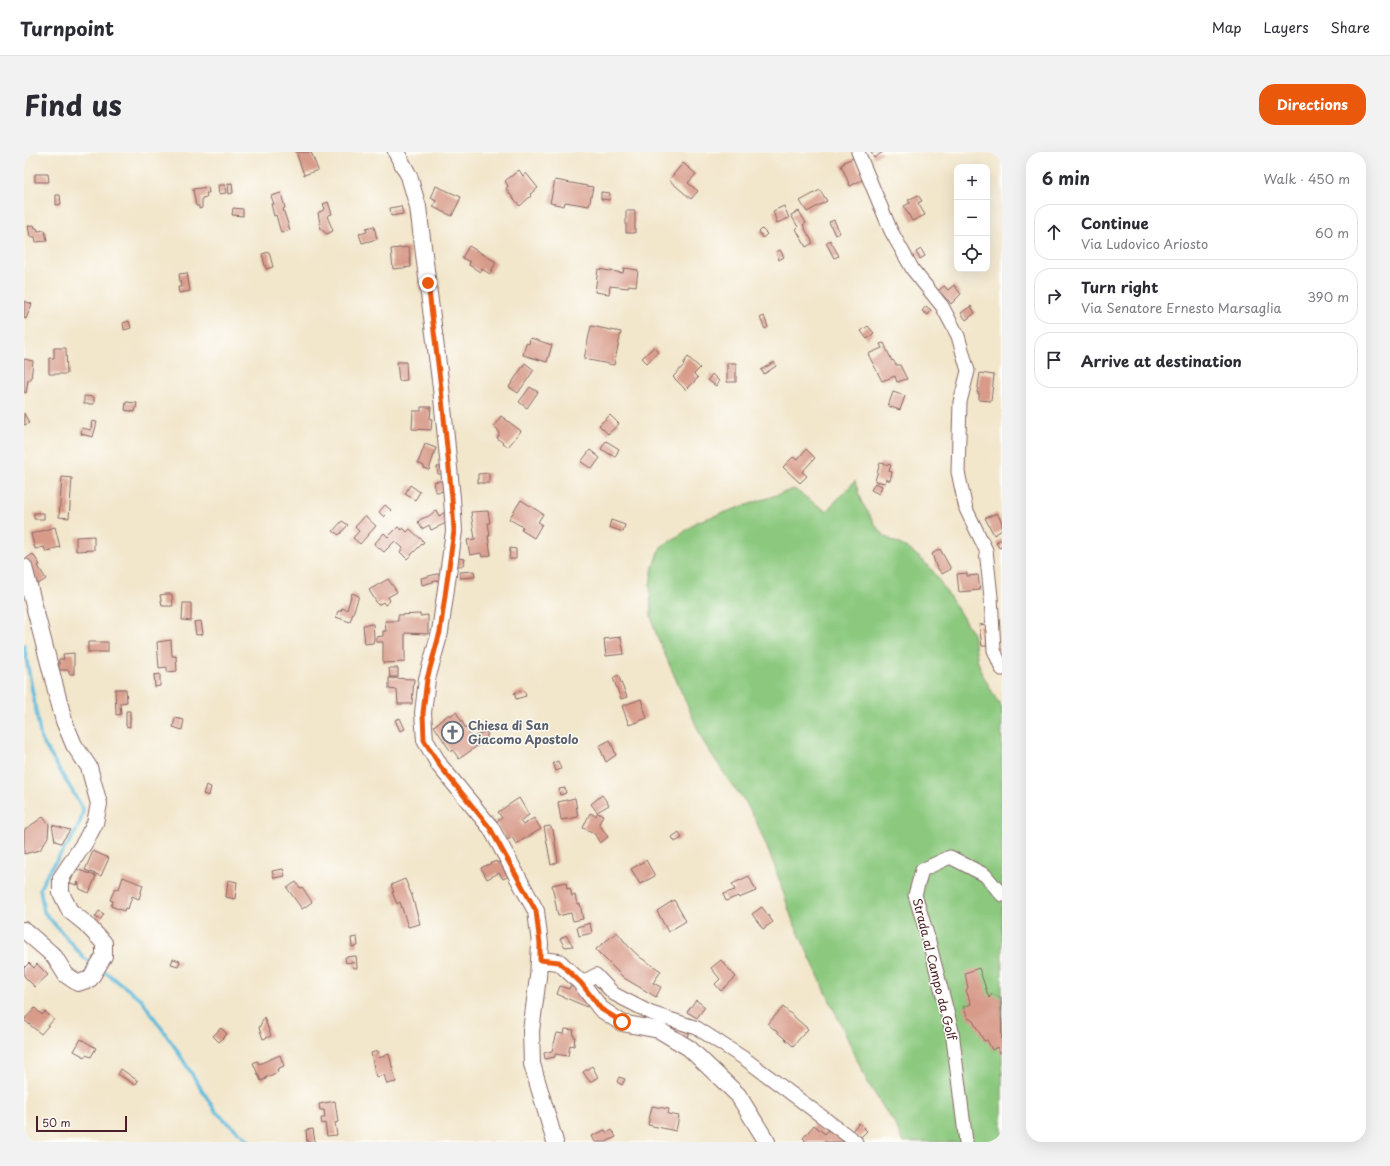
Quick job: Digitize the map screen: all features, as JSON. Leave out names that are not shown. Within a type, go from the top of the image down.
[{"type":"street","points":[[396,152],[409,176],[418,207],[441,388],[454,531],[440,632],[427,679],[423,713],[424,740],[440,766],[490,828],[536,911],[540,944],[540,960],[530,1031],[532,1064],[555,1142]]},
{"type":"street","points":[[858,152],[890,231],[913,270],[942,306],[958,336],[960,343],[968,372],[960,402],[958,472],[966,508],[986,550],[991,597],[994,650],[1002,669]]},
{"type":"street","points":[[24,568],[64,722],[74,744],[89,767],[99,804],[95,823],[85,842],[61,878],[60,893],[70,911],[85,922],[104,943],[104,956],[90,979],[78,983],[66,975],[54,956],[24,930]]},
{"type":"street","name":"Strada al Campo da Golf","points":[[966,1142],[952,1031],[927,934],[915,896],[922,870],[950,857],[985,875],[1002,895]]},
{"type":"street","points":[[540,960],[559,962],[581,983],[601,1009],[622,1022],[659,1030],[689,1048],[738,1095],[767,1142]]},
{"type":"street","points":[[581,983],[596,975],[614,994],[651,1013],[697,1028],[745,1059],[856,1142]]},
{"type":"green space","points":[[855,481],[861,501],[876,526],[886,537],[909,549],[921,559],[932,570],[950,597],[973,634],[978,662],[983,675],[1002,707],[1002,1142],[904,1142],[893,1121],[868,1083],[792,919],[775,867],[756,821],[745,801],[732,785],[703,741],[656,634],[651,616],[650,584],[653,567],[658,552],[662,546],[683,533],[696,522],[794,489],[826,511]]},
{"type":"building","points":[[296,152],[311,152],[318,170],[304,175]]},
{"type":"building","points":[[871,152],[883,152],[874,158]]},
{"type":"building","points":[[853,158],[864,179],[850,186],[841,165]]},
{"type":"building","points":[[683,163],[696,174],[688,183],[698,191],[691,199],[669,180]]},
{"type":"building","points":[[519,170],[523,176],[526,173],[538,188],[530,194],[531,196],[520,206],[506,189],[508,186],[505,181]]},
{"type":"building","points":[[35,174],[48,174],[49,182],[35,182]]},
{"type":"building","points":[[555,180],[593,187],[589,206],[565,202],[564,206],[550,203]]},
{"type":"building","points":[[232,183],[233,193],[229,194],[228,184]]},
{"type":"building","points":[[218,185],[225,185],[226,193],[219,194]]},
{"type":"building","points":[[436,186],[461,197],[452,216],[433,207],[436,201],[431,198]]},
{"type":"building","points":[[208,187],[209,193],[206,193],[207,197],[202,198],[202,208],[199,209],[199,206],[196,206],[193,189]]},
{"type":"building","points":[[820,190],[827,201],[807,212],[800,201]]},
{"type":"building","points":[[601,192],[610,193],[609,200],[601,199]]},
{"type":"building","points":[[281,193],[285,208],[283,209],[290,230],[281,233],[276,215],[274,216],[271,204],[274,204],[271,196]]},
{"type":"building","points":[[56,195],[60,195],[61,204],[56,205]]},
{"type":"building","points":[[918,195],[922,201],[918,203],[925,215],[912,221],[904,206],[910,203],[908,200]]},
{"type":"building","points":[[328,202],[332,214],[327,216],[333,231],[327,234],[321,229],[318,213],[325,209],[323,204]]},
{"type":"building","points":[[401,206],[403,214],[391,216],[390,208]]},
{"type":"building","points":[[784,206],[789,218],[777,223],[773,211]]},
{"type":"building","points":[[233,208],[243,209],[243,216],[232,215]]},
{"type":"building","points":[[626,211],[635,211],[635,233],[626,233]]},
{"type":"building","points":[[799,211],[806,223],[803,225],[813,243],[806,247],[796,229],[798,227],[791,215]]},
{"type":"building","points":[[834,220],[840,233],[835,235],[829,222]]},
{"type":"building","points":[[34,225],[38,231],[45,230],[47,241],[36,242],[35,237],[30,237],[28,226]]},
{"type":"building","points":[[374,226],[377,239],[362,243],[359,234],[367,232],[366,228]]},
{"type":"building","points":[[762,229],[767,234],[763,238],[759,232]]},
{"type":"building","points":[[830,240],[839,256],[834,258],[826,243]]},
{"type":"building","points":[[469,246],[496,262],[490,274],[482,269],[480,272],[469,265],[470,262],[462,258]]},
{"type":"building","points":[[409,247],[411,267],[393,269],[391,249]]},
{"type":"building","points":[[921,249],[925,256],[920,259],[916,252]]},
{"type":"building","points":[[780,250],[784,257],[779,260],[776,252]]},
{"type":"building","points":[[269,252],[273,267],[266,269],[262,254]]},
{"type":"building","points":[[624,268],[638,270],[636,286],[629,285],[628,288],[610,286],[609,294],[595,292],[598,269],[623,273]]},
{"type":"building","points":[[187,273],[190,291],[179,293],[178,287],[181,287],[179,274]]},
{"type":"building","points":[[954,285],[961,294],[951,304],[938,291],[944,286],[948,290]]},
{"type":"building","points":[[24,301],[32,304],[26,319],[24,318]]},
{"type":"building","points":[[926,306],[931,310],[928,315],[922,311]]},
{"type":"building","points":[[971,306],[975,313],[966,320],[961,313]]},
{"type":"building","points":[[764,316],[768,327],[765,329],[760,318]]},
{"type":"building","points":[[129,321],[131,328],[124,330],[123,323]]},
{"type":"building","points":[[591,326],[621,332],[614,365],[584,359]]},
{"type":"building","points":[[868,326],[874,333],[867,339],[861,331]]},
{"type":"building","points":[[530,338],[552,345],[547,362],[523,355],[526,343],[529,344]]},
{"type":"building","points":[[884,343],[892,361],[893,360],[896,365],[900,365],[907,379],[897,382],[895,376],[882,381],[868,354],[882,348],[880,344]]},
{"type":"building","points":[[654,347],[659,352],[647,363],[642,358]]},
{"type":"building","points":[[54,348],[66,348],[67,374],[49,374],[49,358],[54,358]]},
{"type":"building","points":[[688,357],[700,368],[694,374],[698,378],[686,390],[673,377],[684,365],[683,364]]},
{"type":"building","points":[[24,359],[33,361],[31,380],[28,380],[26,393],[24,392]]},
{"type":"building","points":[[397,362],[406,362],[407,380],[399,381]]},
{"type":"building","points":[[774,362],[776,366],[764,374],[761,370]]},
{"type":"building","points":[[525,363],[534,370],[518,393],[509,387]]},
{"type":"building","points":[[727,363],[736,363],[736,382],[727,382]]},
{"type":"building","points":[[980,373],[994,375],[991,401],[979,400],[979,393],[977,393]]},
{"type":"building","points":[[712,374],[719,381],[716,386],[708,380]]},
{"type":"building","points":[[530,387],[538,392],[527,408],[519,402]]},
{"type":"building","points":[[893,392],[905,396],[900,410],[888,406]]},
{"type":"building","points":[[84,396],[94,397],[94,404],[84,404]]},
{"type":"building","points":[[126,402],[137,403],[135,412],[125,410]]},
{"type":"building","points":[[421,407],[431,407],[431,430],[412,429],[413,411],[421,411]]},
{"type":"building","points":[[24,413],[29,423],[24,425]]},
{"type":"building","points":[[610,415],[619,424],[608,434],[599,425]]},
{"type":"building","points":[[501,416],[521,431],[508,447],[497,438],[499,435],[498,430],[494,426]]},
{"type":"building","points":[[92,421],[97,422],[93,437],[81,434],[82,428],[91,430]]},
{"type":"building","points":[[606,441],[619,449],[615,457],[601,449]]},
{"type":"building","points":[[425,444],[436,448],[429,470],[418,463]]},
{"type":"building","points":[[806,449],[815,458],[802,472],[807,476],[800,483],[783,467],[793,457],[797,460]]},
{"type":"building","points":[[590,450],[600,458],[592,469],[581,462]]},
{"type":"building","points":[[880,463],[891,465],[889,471],[892,472],[890,481],[886,479],[885,483],[875,481]]},
{"type":"building","points":[[444,466],[444,474],[438,474],[437,467]]},
{"type":"building","points":[[489,473],[489,483],[478,483],[478,474]]},
{"type":"building","points":[[62,477],[72,478],[69,518],[59,517]]},
{"type":"building","points":[[445,480],[447,491],[436,492],[434,482]]},
{"type":"building","points":[[875,483],[882,486],[879,494],[871,490]]},
{"type":"building","points":[[410,485],[420,492],[415,500],[405,494]]},
{"type":"building","points":[[521,500],[543,514],[538,522],[542,524],[534,538],[521,530],[523,527],[509,519]]},
{"type":"building","points":[[385,505],[391,510],[384,517],[379,512]]},
{"type":"building","points":[[436,510],[439,516],[448,510],[446,523],[431,530],[429,525],[422,529],[418,522]]},
{"type":"building","points":[[488,511],[490,536],[488,536],[491,555],[482,557],[481,553],[470,555],[467,540],[475,539],[471,512]]},
{"type":"building","points":[[34,513],[44,513],[44,519],[34,519]]},
{"type":"building","points":[[997,513],[1002,523],[1002,530],[994,535],[985,518]]},
{"type":"building","points":[[365,516],[376,526],[360,544],[353,538],[359,531],[355,527]]},
{"type":"building","points":[[611,520],[625,525],[623,532],[609,527]]},
{"type":"building","points":[[342,521],[348,525],[339,535],[333,531]]},
{"type":"building","points":[[55,527],[60,547],[46,552],[44,547],[35,549],[31,534]]},
{"type":"building","points":[[398,527],[402,530],[403,528],[407,532],[410,529],[424,542],[407,559],[400,552],[403,548],[395,541],[384,552],[374,544],[384,533],[388,537]]},
{"type":"building","points":[[94,536],[94,550],[76,551],[76,537]]},
{"type":"building","points":[[1002,539],[1002,547],[999,548],[996,542]]},
{"type":"building","points":[[510,548],[516,549],[516,559],[509,559]]},
{"type":"building","points":[[940,549],[951,569],[942,574],[936,566],[932,554]]},
{"type":"building","points":[[33,554],[46,579],[38,584],[24,560]]},
{"type":"building","points":[[458,558],[465,559],[463,566],[456,566]]},
{"type":"building","points":[[474,571],[475,577],[460,578],[460,572]]},
{"type":"building","points":[[441,573],[443,579],[422,585],[421,578]]},
{"type":"building","points":[[967,573],[967,576],[978,575],[980,590],[959,592],[957,574]]},
{"type":"building","points":[[388,579],[397,592],[388,597],[390,601],[385,605],[383,602],[378,605],[369,590]]},
{"type":"building","points":[[352,593],[359,596],[350,622],[336,617],[338,611],[341,611],[342,608],[347,610]]},
{"type":"building","points":[[160,595],[172,595],[173,606],[162,606]]},
{"type":"building","points":[[183,603],[191,603],[191,621],[182,620]]},
{"type":"building","points":[[420,614],[420,616],[428,615],[428,634],[405,633],[405,662],[383,663],[383,642],[376,642],[376,637],[383,636],[383,631],[386,631],[385,621],[398,621],[398,615]]},
{"type":"building","points":[[201,621],[203,634],[196,635],[194,622]]},
{"type":"building","points":[[373,624],[373,643],[365,644],[363,625]]},
{"type":"building","points":[[989,624],[988,646],[982,646],[979,625]]},
{"type":"building","points":[[621,637],[624,654],[606,656],[604,639]]},
{"type":"building","points":[[171,640],[172,656],[176,656],[177,671],[167,672],[167,667],[159,668],[157,642]]},
{"type":"building","points":[[88,642],[108,642],[108,652],[88,652]]},
{"type":"building","points":[[74,653],[74,674],[69,674],[69,670],[59,670],[59,659],[64,659],[63,654]]},
{"type":"building","points":[[389,668],[398,668],[398,677],[390,677]]},
{"type":"building","points":[[160,674],[160,686],[155,687],[154,675]]},
{"type":"building","points":[[618,675],[627,697],[621,699],[613,678]]},
{"type":"building","points":[[389,678],[414,679],[412,704],[398,704],[397,690],[389,689]]},
{"type":"building","points":[[115,689],[126,689],[127,702],[120,703],[121,714],[116,715]]},
{"type":"building","points":[[524,690],[526,696],[516,699],[514,693]]},
{"type":"building","points":[[641,699],[647,718],[629,725],[622,706]]},
{"type":"building","points":[[126,711],[130,711],[130,727],[126,726]]},
{"type":"building","points":[[456,712],[472,738],[486,731],[488,735],[486,736],[489,742],[481,746],[480,744],[459,759],[453,750],[451,752],[434,726],[449,714],[450,716]]},
{"type":"building","points":[[175,718],[184,720],[182,730],[173,727]]},
{"type":"building","points":[[400,718],[405,729],[400,731],[395,720]]},
{"type":"building","points":[[610,740],[616,755],[606,762],[599,746]]},
{"type":"building","points":[[558,761],[561,769],[556,771],[553,763]]},
{"type":"building","points":[[206,785],[211,787],[209,796],[203,794]]},
{"type":"building","points":[[565,788],[566,793],[560,795],[559,789]]},
{"type":"building","points":[[602,795],[609,805],[597,812],[591,804]]},
{"type":"building","points":[[519,798],[529,815],[520,821],[523,825],[534,818],[541,829],[516,844],[512,837],[507,840],[495,822],[502,818],[498,812]]},
{"type":"building","points":[[575,798],[578,817],[561,820],[558,802]]},
{"type":"building","points":[[590,813],[596,816],[597,813],[603,815],[599,824],[608,837],[600,843],[594,833],[583,828]]},
{"type":"building","points":[[43,817],[49,824],[48,837],[40,850],[24,854],[24,830]]},
{"type":"building","points":[[52,825],[70,830],[61,843],[55,841]]},
{"type":"building","points":[[550,826],[553,830],[558,862],[551,865],[544,827]]},
{"type":"building","points":[[679,832],[682,838],[675,842],[672,837]]},
{"type":"building","points":[[93,851],[109,858],[101,876],[85,870]]},
{"type":"building","points":[[504,860],[513,874],[503,879],[499,873],[487,879],[481,868],[496,861],[497,863]]},
{"type":"building","points":[[646,860],[655,876],[640,884],[631,869]]},
{"type":"building","points":[[76,869],[96,876],[89,893],[80,889],[78,882],[77,885],[70,883]]},
{"type":"building","points":[[283,869],[285,876],[274,878],[272,871]]},
{"type":"building","points":[[749,876],[756,891],[739,898],[738,896],[726,901],[723,894],[735,890],[732,884]]},
{"type":"building","points":[[123,877],[143,885],[139,899],[132,896],[128,909],[125,908],[124,911],[111,906],[113,901],[110,900],[115,888],[119,889]]},
{"type":"building","points":[[405,879],[412,896],[420,924],[408,927],[400,902],[397,904],[391,885]]},
{"type":"building","points":[[228,880],[237,882],[235,899],[226,897]]},
{"type":"building","points":[[296,882],[300,888],[302,887],[312,902],[302,909],[287,888]]},
{"type":"building","points":[[566,882],[567,889],[570,888],[572,896],[575,895],[577,904],[580,904],[583,919],[573,921],[571,913],[558,916],[552,885]]},
{"type":"building","points":[[674,900],[686,921],[668,932],[657,911]]},
{"type":"building","points":[[762,907],[773,922],[763,929],[752,914]]},
{"type":"building","points":[[99,911],[104,914],[100,920],[95,917]]},
{"type":"building","points":[[590,923],[592,933],[579,936],[577,927]]},
{"type":"building","points":[[617,932],[628,946],[641,958],[661,971],[653,983],[661,987],[656,997],[624,978],[597,951],[596,949]]},
{"type":"building","points":[[566,935],[573,946],[565,947],[560,939]]},
{"type":"building","points":[[357,937],[358,946],[352,947],[351,938]]},
{"type":"building","points":[[356,956],[357,968],[354,968],[353,962],[346,963],[345,957]]},
{"type":"building","points":[[173,959],[180,961],[178,966],[171,964]]},
{"type":"building","points":[[721,960],[736,977],[721,991],[715,984],[720,979],[711,968]]},
{"type":"building","points":[[29,963],[34,968],[37,964],[48,975],[35,987],[24,976],[24,968]]},
{"type":"building","points":[[979,968],[989,998],[992,994],[1001,998],[1002,1052],[1000,1053],[997,1047],[992,1050],[987,1040],[984,1041],[973,1021],[968,1018],[963,1007],[971,1004],[966,990],[968,988],[965,973]]},
{"type":"building","points":[[560,986],[569,989],[570,986],[577,989],[576,991],[581,993],[588,1004],[587,1007],[557,994]]},
{"type":"building","points":[[696,1000],[705,1007],[697,1018],[687,1012]]},
{"type":"building","points":[[783,1007],[808,1029],[793,1046],[768,1024]]},
{"type":"building","points":[[35,1008],[42,1015],[45,1012],[54,1019],[41,1034],[24,1020]]},
{"type":"building","points":[[264,1017],[271,1036],[263,1039],[259,1028]]},
{"type":"building","points":[[669,1022],[690,1032],[683,1044],[665,1033]]},
{"type":"building","points":[[221,1028],[227,1034],[219,1042],[213,1036]]},
{"type":"building","points":[[565,1029],[574,1030],[573,1036],[575,1036],[574,1046],[570,1045],[568,1056],[555,1054],[555,1057],[545,1059],[544,1053],[552,1051],[557,1033],[564,1034]]},
{"type":"building","points":[[81,1039],[96,1048],[91,1057],[86,1055],[85,1057],[74,1051]]},
{"type":"building","points":[[378,1051],[379,1058],[389,1054],[396,1082],[387,1084],[384,1075],[376,1077],[371,1053]]},
{"type":"building","points":[[280,1055],[284,1066],[277,1069],[278,1072],[261,1081],[253,1063],[257,1061],[259,1064]]},
{"type":"building","points":[[592,1066],[598,1077],[590,1082],[583,1072]]},
{"type":"building","points":[[121,1069],[138,1081],[135,1085],[118,1074]]},
{"type":"building","points":[[619,1077],[625,1079],[622,1085],[617,1082]]},
{"type":"building","points":[[335,1101],[338,1122],[335,1123],[337,1135],[327,1136],[325,1123],[322,1124],[321,1118],[325,1118],[324,1110],[320,1110],[319,1104]]},
{"type":"building","points":[[652,1106],[669,1109],[668,1114],[679,1116],[676,1131],[648,1125]]},
{"type":"building","points":[[859,1123],[867,1131],[860,1138],[852,1131]]},
{"type":"building","points":[[814,1125],[825,1134],[831,1127],[847,1139],[845,1142],[805,1142],[803,1138]]},
{"type":"building","points":[[313,1129],[315,1142],[307,1142],[306,1130]]},
{"type":"building","points":[[605,1130],[607,1133],[612,1130],[616,1137],[606,1142],[595,1142],[592,1136]]},
{"type":"waterway","points":[[24,645],[41,739],[83,809],[82,817],[76,831],[40,888],[44,912],[84,958],[94,964]]},
{"type":"waterway","points":[[101,969],[141,999],[174,1046],[216,1112],[250,1142]]},
{"type":"place","name":"Chiesa di San Giacomo Apostolo","points":[[453,732]]},
{"type":"route","points":[[428,283],[441,388],[454,531],[440,632],[427,679],[423,713],[424,740],[440,766],[490,828],[536,911],[540,944],[540,960],[559,962],[581,983],[601,1009],[622,1022]]}]
